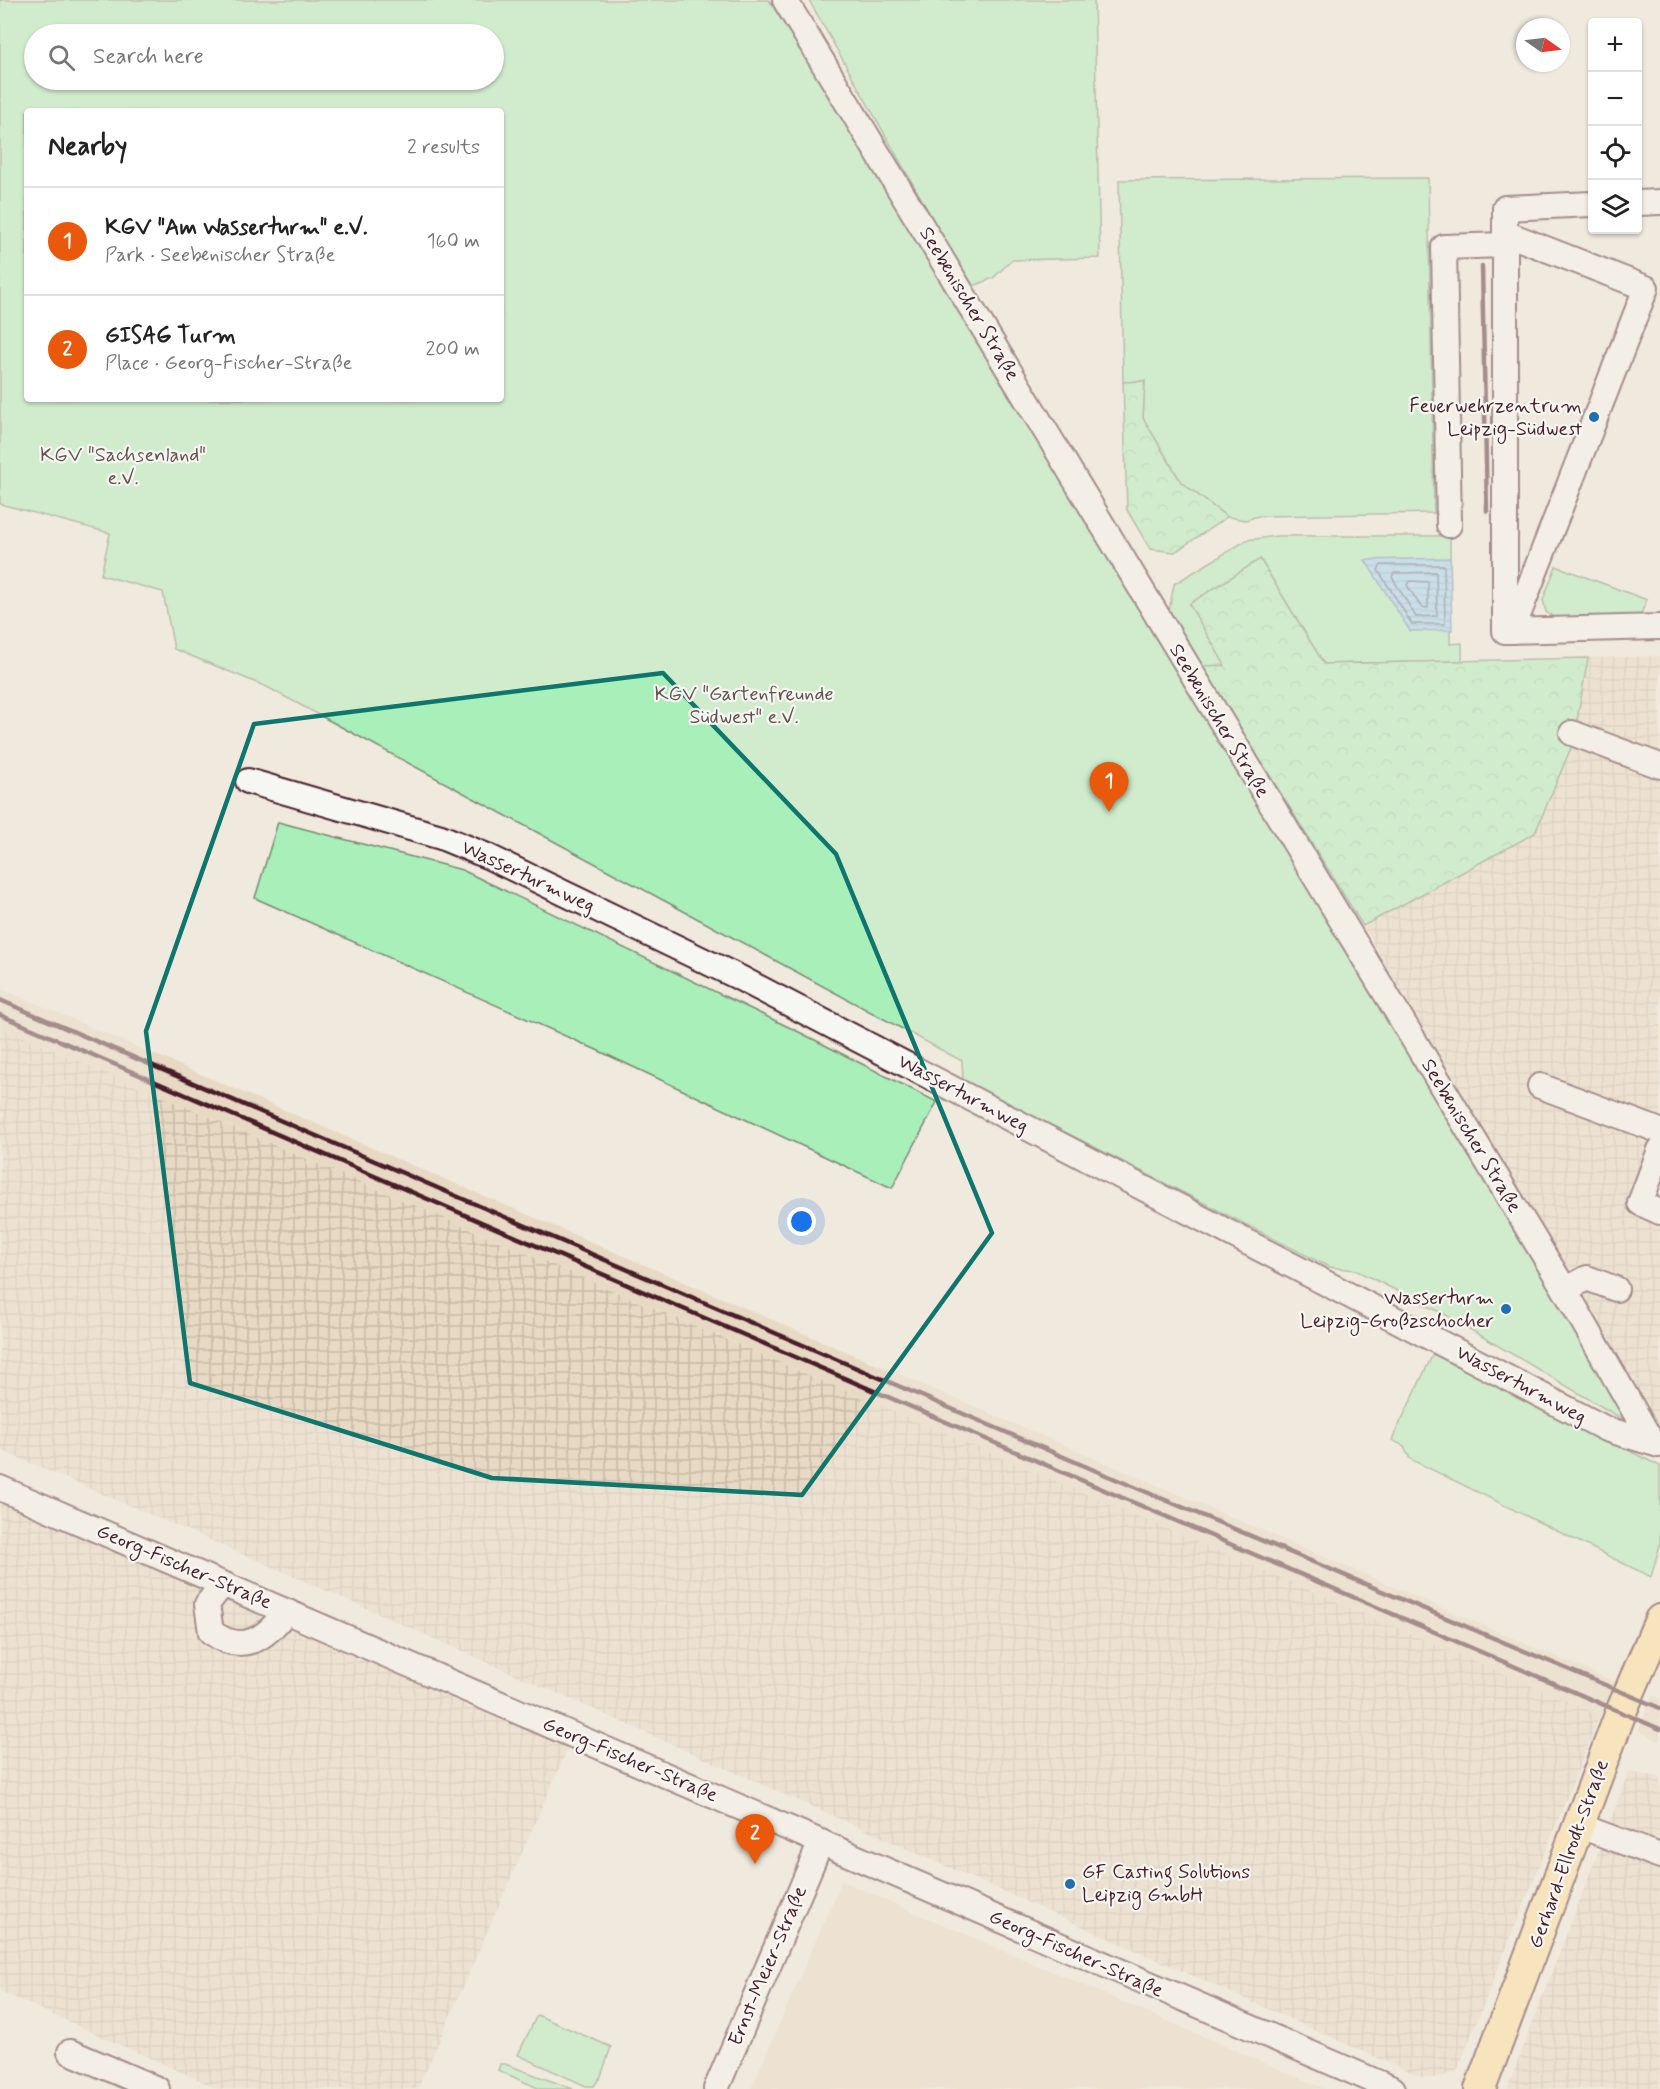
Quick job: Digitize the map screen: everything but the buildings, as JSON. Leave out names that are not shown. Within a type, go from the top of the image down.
[{"type":"main road","name":"Gerhard-Ellrodt-Straße","points":[[1480,2089],[1621,1712],[1660,1620]]},
{"type":"street","name":"Seebenischer Straße","points":[[785,0],[1656,1444]]},
{"type":"street","points":[[1642,203],[1660,202]]},
{"type":"street","points":[[1588,204],[1505,208],[1505,631],[1660,627]]},
{"type":"street","points":[[1449,525],[1444,247],[1505,239],[1646,288],[1512,631]]},
{"type":"street","points":[[1572,733],[1660,766]]},
{"type":"street","name":"Wasserturmweg","points":[[248,781],[441,837],[487,856],[738,976],[1606,1429],[1656,1444]]},
{"type":"street","points":[[1540,1086],[1659,1133],[1640,1203],[1660,1212]]},
{"type":"street","points":[[1565,1290],[1587,1278],[1616,1289]]},
{"type":"street","name":"Georg-Fischer-Straße","points":[[0,1488],[1393,2089]]},
{"type":"street","points":[[223,1584],[207,1604],[211,1632],[225,1642],[248,1643],[273,1629],[286,1611]]},
{"type":"street","points":[[1580,1826],[1660,1856]]},
{"type":"street","name":"Ernst-Meier-Straße","points":[[716,2089],[821,1842]]},
{"type":"street","points":[[70,2052],[157,2089]]},
{"type":"highlighted area","points":[[663,673],[836,854],[992,1233],[802,1495],[492,1478],[190,1383],[146,1031],[254,724]]},
{"type":"shaded area","points":[[1660,656],[1660,1423],[1655,1421],[1363,926],[1535,833],[1573,743],[1588,658]]},
{"type":"shaded area","points":[[0,988],[1615,1682],[1605,1705],[1600,1715],[0,1027]]},
{"type":"shaded area","points":[[0,1027],[1600,1715],[1457,2071],[1437,2078],[1422,2077],[1405,2070],[291,1575],[0,1450],[0,1124],[4,1113],[0,1111]]},
{"type":"shaded area","points":[[0,1502],[572,1739],[418,2089],[219,2089],[0,1991]]},
{"type":"shaded area","points":[[1653,1695],[1660,1699],[1660,1741],[1638,1731]]},
{"type":"shaded area","points":[[1629,1772],[1660,1777],[1660,2089],[1507,2089]]},
{"type":"shaded area","points":[[842,1881],[1325,2089],[751,2089]]},
{"type":"green space","points":[[0,0],[769,0],[955,299],[1631,1424],[1444,1314],[1355,1270],[1329,1267],[963,1080],[962,1061],[267,687],[174,649],[163,592],[101,575],[110,533],[0,504]]},
{"type":"green space","points":[[809,0],[1094,0],[1100,258],[1012,260],[993,278],[971,287]]},
{"type":"green space","points":[[1428,178],[1434,513],[1258,516],[1246,520],[1227,517],[1181,482],[1143,418],[1145,381],[1123,382],[1119,180]]},
{"type":"green space","points":[[1145,381],[1143,418],[1181,482],[1227,517],[1175,552],[1150,549],[1127,510],[1123,382]]},
{"type":"green space","points":[[1277,536],[1442,536],[1450,539],[1450,644],[1462,643],[1462,661],[1324,664],[1260,559],[1226,666],[1202,666],[1169,611],[1174,584],[1247,540]]},
{"type":"green space","points":[[1260,559],[1324,664],[1588,658],[1573,743],[1535,833],[1363,926],[1202,666],[1225,665],[1189,604]]},
{"type":"green space","points":[[1556,566],[1647,600],[1639,618],[1561,622],[1546,612],[1543,600]]},
{"type":"green space","points":[[278,822],[462,870],[803,1034],[937,1102],[892,1188],[599,1051],[255,898]]},
{"type":"green space","points":[[1433,1354],[1660,1466],[1660,1545],[1651,1577],[1410,1459],[1404,1446],[1392,1440]]},
{"type":"green space","points":[[537,2015],[611,2047],[601,2076],[594,2086],[586,2086],[518,2055]]},
{"type":"green space","points":[[500,2064],[573,2089],[540,2089],[498,2070]]},
{"type":"water","points":[[1450,558],[1452,630],[1410,631],[1365,560]]},
{"type":"railway","points":[[1482,266],[1487,511]]},
{"type":"railway","points":[[0,1000],[1094,1470],[1660,1708]]},
{"type":"railway","points":[[0,1015],[1660,1729]]},
{"type":"place","name":"Feuerwehrzentrum Leipzig-Südwest","points":[[1594,417]]},
{"type":"place","name":"KGV \"Am Wasserturm\" e.V.","points":[[1109,812]]},
{"type":"place","name":"Wasserturm Leipzig-Großzschocher","points":[[1506,1309]]},
{"type":"place","name":"GISAG Turm","points":[[755,1864]]},
{"type":"place","name":"GF Casting Solutions Leipzig GmbH","points":[[1070,1884]]},
{"type":"park label","name":"KGV \"Sachsenland\" e.V.","points":[[123,466]]},
{"type":"park label","name":"KGV \"Gartenfreunde Südwest\" e.V.","points":[[744,706]]}]
